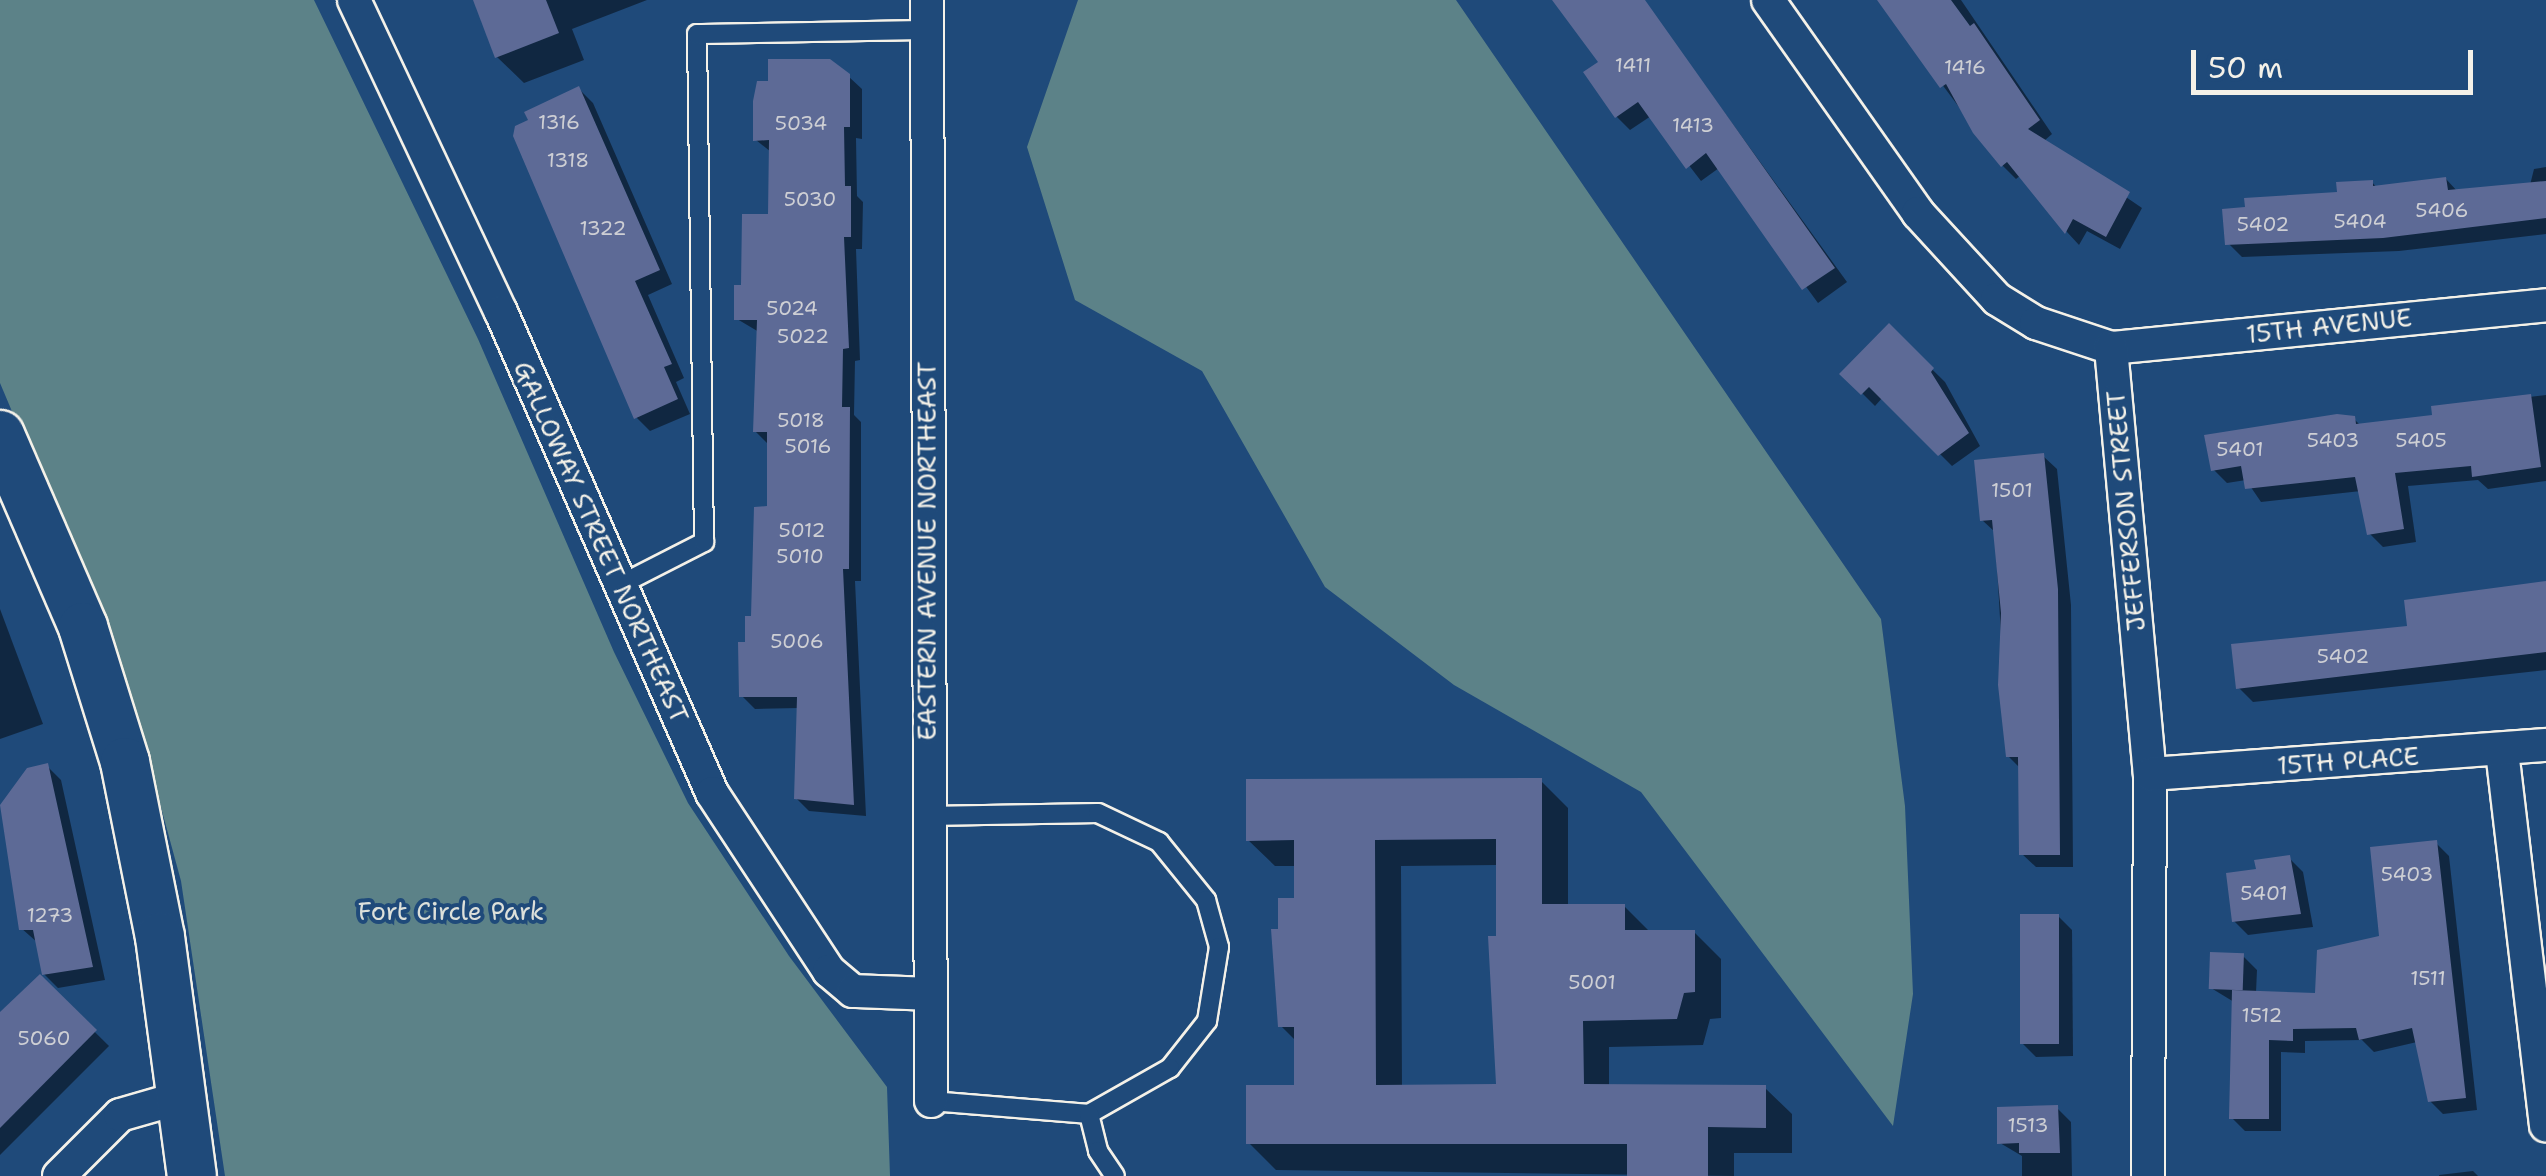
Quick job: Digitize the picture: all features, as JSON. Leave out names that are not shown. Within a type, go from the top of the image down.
[{"type":"street","name":"GALLOWAY STREET NORTHEAST","points":[[354,0],[500,312],[712,793],[829,971],[853,991],[930,994]]},
{"type":"street","points":[[1768,0],[1956,258],[1996,299],[2036,323],[2112,348]]},
{"type":"street","name":"EASTERN AVENUE NORTHEAST","points":[[927,15],[931,1101]]},
{"type":"street","name":"15TH AVENUE","points":[[2112,348],[2546,305]]},
{"type":"street","name":"JEFFERSON STREET","points":[[2112,348],[2150,774],[2148,1176]]},
{"type":"street","points":[[0,435],[83,627],[125,762],[157,919],[192,1176]]},
{"type":"street","name":"15TH PLACE","points":[[2150,774],[2546,746]]},
{"type":"street","points":[[2502,751],[2546,1126]]},
{"type":"street","points":[[59,1176],[120,1115],[179,1098]]},
{"type":"lane","points":[[618,586],[704,542],[698,34],[927,15]]},
{"type":"lane","points":[[927,816],[1098,814],[1159,842],[1206,900],[1218,947],[1208,1021],[1170,1068],[1089,1114],[931,1101]]},
{"type":"lane","points":[[1089,1114],[1098,1150],[1115,1176]]},
{"type":"green space","name":"Fort Circle Park","points":[[0,0],[314,0],[478,339],[614,652],[688,803],[789,956],[887,1087],[890,1176],[225,1176],[181,881],[128,686],[0,383]]},
{"type":"green space","points":[[1078,0],[1456,0],[1881,619],[1905,806],[1913,994],[1893,1126],[1641,792],[1454,685],[1325,587],[1202,371],[1075,300],[1027,147]]},
{"type":"building","points":[[473,0],[546,0],[559,33],[495,58]]},
{"type":"building","points":[[1552,0],[1645,0],[1835,268],[1802,290],[1706,153],[1686,169],[1638,102],[1615,118],[1583,72],[1598,62]]},
{"type":"building","points":[[1877,0],[1951,0],[1970,26],[1974,23],[2040,120],[2028,129],[2130,192],[2106,237],[2073,219],[2065,234],[2007,162],[2001,167],[1973,133],[1946,84],[1940,88]]},
{"type":"building","points":[[768,59],[830,59],[850,74],[850,127],[844,127],[845,186],[851,186],[851,237],[844,237],[849,348],[843,349],[842,407],[850,407],[849,569],[843,569],[854,805],[794,799],[797,697],[739,697],[738,642],[745,642],[745,616],[751,616],[754,507],[767,506],[767,432],[753,432],[757,320],[734,320],[734,285],[741,285],[742,214],[768,214],[769,140],[753,141],[753,101],[757,81],[768,81]]},
{"type":"building","points":[[579,86],[660,270],[635,281],[672,364],[664,367],[678,399],[634,419],[513,136],[515,126],[528,120],[524,112]]},
{"type":"building","points":[[2446,177],[2448,190],[2546,181],[2546,218],[2383,238],[2225,245],[2222,209],[2245,207],[2244,198],[2337,192],[2336,182],[2373,180],[2373,186]]},
{"type":"building","points":[[1889,323],[1934,368],[1931,372],[1969,433],[1938,456],[1869,387],[1861,395],[1839,374]]},
{"type":"building","points":[[2531,394],[2541,467],[2472,477],[2471,466],[2395,473],[2404,529],[2367,535],[2355,477],[2245,489],[2241,466],[2211,471],[2204,435],[2337,414],[2355,416],[2356,424],[2432,415],[2431,406]]},
{"type":"building","points":[[2044,453],[2058,589],[2060,855],[2019,855],[2018,757],[2006,757],[1998,685],[2001,613],[1992,520],[1980,521],[1974,460]]},
{"type":"building","points":[[2546,581],[2546,652],[2236,689],[2231,644],[2407,626],[2404,600]]},
{"type":"building","points":[[48,763],[93,967],[42,975],[33,930],[19,930],[0,805],[27,768]]},
{"type":"building","points":[[1542,778],[1542,904],[1625,904],[1625,930],[1695,930],[1695,992],[1684,993],[1677,1019],[1583,1021],[1584,1084],[1766,1085],[1766,1128],[1708,1127],[1708,1176],[1627,1176],[1627,1144],[1246,1144],[1246,1085],[1294,1085],[1294,1027],[1278,1027],[1271,929],[1278,929],[1278,898],[1294,898],[1294,840],[1246,841],[1246,779]],"holes":[[[1496,839],[1496,936],[1488,936],[1496,1084],[1376,1085],[1375,840]]]},
{"type":"building","points":[[2437,840],[2466,1098],[2428,1102],[2412,1028],[2359,1040],[2356,1028],[2293,1029],[2293,1041],[2269,1040],[2269,1119],[2229,1119],[2232,990],[2315,993],[2317,950],[2379,936],[2370,847]]},
{"type":"building","points":[[2290,855],[2301,914],[2232,922],[2226,873],[2256,869],[2254,860]]},
{"type":"building","points":[[2020,914],[2059,914],[2059,1044],[2020,1044]]},
{"type":"building","points":[[2210,952],[2244,953],[2243,990],[2209,989]]},
{"type":"building","points":[[40,974],[97,1030],[0,1128],[0,1012]]},
{"type":"building","points":[[2058,1105],[2060,1153],[2019,1153],[2019,1143],[1997,1144],[1997,1107]]}]
